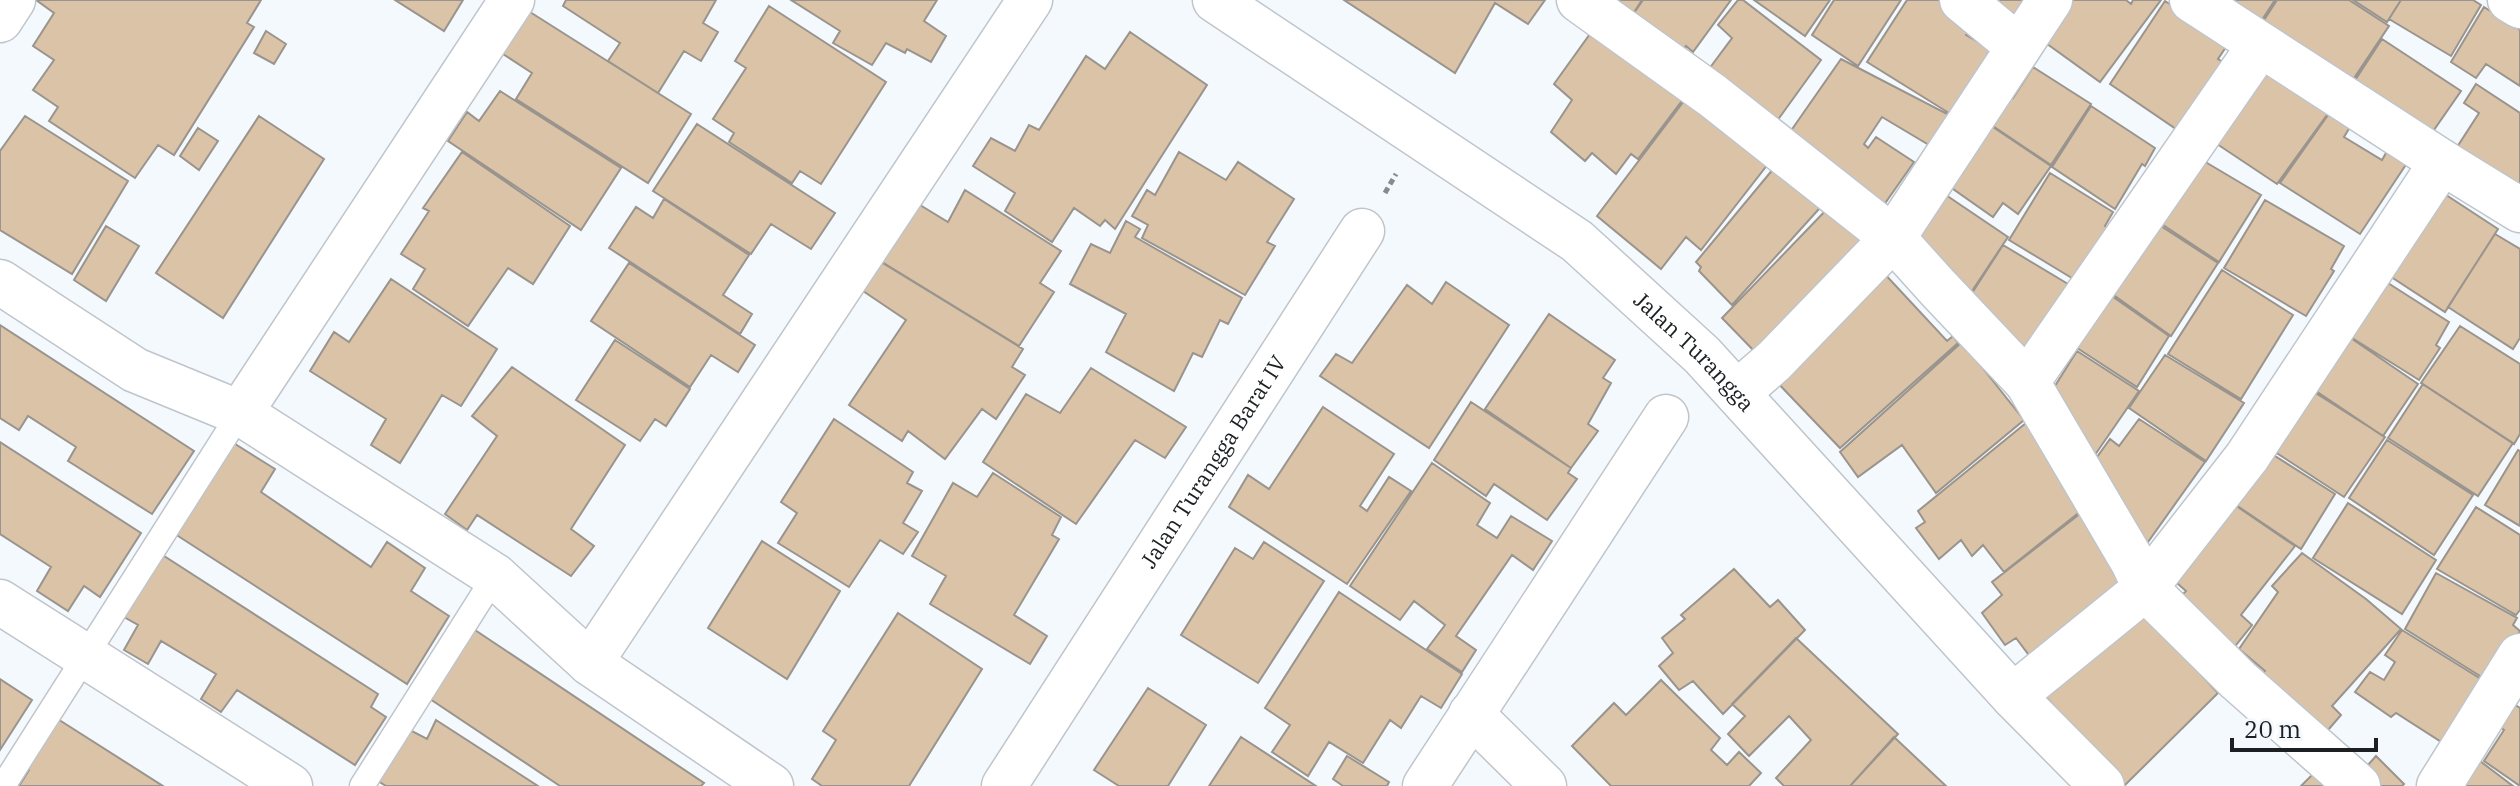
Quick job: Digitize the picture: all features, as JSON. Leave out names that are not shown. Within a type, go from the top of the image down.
[{"type":"street","points":[[0,20],[13,0]]},
{"type":"street","points":[[240,413],[512,0]]},
{"type":"street","points":[[590,663],[1030,0]]},
{"type":"street","name":"Jalan Turangga","points":[[1215,0],[1577,241],[1702,355],[2013,696],[2102,786]]},
{"type":"street","points":[[1579,0],[1713,96],[1893,238],[2027,382],[2133,562],[2138,595],[2358,786]]},
{"type":"street","points":[[1962,0],[2019,47]]},
{"type":"street","points":[[1737,393],[1774,361],[1893,238],[2050,0]]},
{"type":"street","points":[[2192,0],[2520,210]]},
{"type":"street","points":[[2510,0],[2520,6]]},
{"type":"street","points":[[2027,382],[2260,45]]},
{"type":"street","points":[[2013,696],[2138,595],[2247,457],[2442,162]]},
{"type":"street","name":"Jalan Turangga Barat IV","points":[[1004,786],[1362,231]]},
{"type":"street","points":[[0,282],[135,370],[240,413],[495,576],[590,663],[771,786]]},
{"type":"street","points":[[1425,786],[1666,417]]},
{"type":"street","points":[[0,602],[290,786]]},
{"type":"street","points":[[2439,786],[2520,656]]},
{"type":"street","points":[[1471,714],[1544,786]]},
{"type":"lane","points":[[3,786],[240,413]]},
{"type":"lane","points":[[362,786],[495,576]]},
{"type":"path","points":[[1362,231],[1420,135]]},
{"type":"building","points":[[36,0],[261,0],[247,23],[254,27],[174,155],[158,145],[135,178],[49,121],[58,107],[33,90],[54,60],[33,46],[54,13]]},
{"type":"building","points":[[395,0],[463,0],[444,31]]},
{"type":"building","points":[[566,0],[716,0],[703,23],[718,32],[701,61],[684,51],[658,93],[608,61],[620,43],[563,6]]},
{"type":"building","points":[[791,0],[937,0],[924,21],[946,36],[931,62],[907,49],[905,53],[886,43],[872,65],[833,43],[840,31]]},
{"type":"building","points":[[1344,0],[1545,0],[1528,24],[1495,3],[1455,73]]},
{"type":"building","points":[[1586,0],[1642,0],[1631,17]]},
{"type":"building","points":[[1643,0],[1731,0],[1693,52],[1686,46],[1675,60],[1632,16]]},
{"type":"building","points":[[1738,0],[1743,0],[1821,60],[1777,121],[1709,69],[1732,38],[1718,25]]},
{"type":"building","points":[[1754,0],[1830,0],[1805,36]]},
{"type":"building","points":[[1834,0],[1901,0],[1858,66],[1812,35]]},
{"type":"building","points":[[1907,0],[1955,0],[1978,15],[1966,35],[2002,56],[1957,118],[1867,62]]},
{"type":"building","points":[[1974,0],[2034,0],[2012,32]]},
{"type":"building","points":[[2056,0],[2126,0],[2131,4],[2133,0],[2161,0],[2100,82],[2032,33]]},
{"type":"building","points":[[2213,0],[2275,0],[2256,29]]},
{"type":"building","points":[[2277,0],[2349,0],[2389,26],[2346,90],[2257,31]]},
{"type":"building","points":[[2353,0],[2401,0],[2387,22]]},
{"type":"building","points":[[2401,0],[2473,0],[2481,5],[2451,56],[2389,19]]},
{"type":"building","points":[[2165,1],[2228,44],[2218,59],[2224,63],[2179,131],[2110,84]]},
{"type":"building","points":[[769,6],[886,82],[821,184],[800,171],[792,183],[729,142],[734,133],[713,119],[746,68],[735,61]]},
{"type":"building","points":[[2484,7],[2520,30],[2520,86],[2486,64],[2476,78],[2451,62]]},
{"type":"building","points":[[530,12],[691,114],[648,183],[516,99],[532,73],[503,54]]},
{"type":"building","points":[[1595,27],[1687,94],[1638,159],[1631,154],[1616,174],[1592,153],[1585,161],[1551,132],[1572,100],[1554,84]]},
{"type":"building","points":[[266,31],[286,44],[274,64],[254,53]]},
{"type":"building","points":[[1130,32],[1207,85],[1115,229],[1105,220],[1100,226],[1074,208],[1052,242],[1005,211],[1015,193],[973,166],[991,138],[1015,151],[1029,125],[1039,130],[1086,56],[1105,69]]},
{"type":"building","points":[[2382,39],[2461,91],[2429,137],[2352,85]]},
{"type":"building","points":[[2253,58],[2332,108],[2277,184],[2211,140]]},
{"type":"building","points":[[1841,59],[1957,119],[1934,148],[1882,117],[1864,144],[1868,148],[1876,137],[1914,162],[1874,219],[1781,145]]},
{"type":"building","points":[[2033,67],[2091,104],[2051,165],[1978,116],[1998,87],[2013,98]]},
{"type":"building","points":[[2476,84],[2520,113],[2520,204],[2450,158],[2479,113],[2464,103]]},
{"type":"building","points":[[500,91],[621,168],[581,230],[448,141],[467,112],[479,121]]},
{"type":"building","points":[[1690,93],[1775,155],[1701,250],[1686,237],[1661,269],[1597,216]]},
{"type":"building","points":[[2091,106],[2155,148],[2115,209],[2052,167]]},
{"type":"building","points":[[2333,108],[2353,122],[2344,137],[2382,160],[2390,146],[2409,160],[2360,234],[2280,183]]},
{"type":"building","points":[[25,116],[128,181],[72,274],[0,230],[0,151]]},
{"type":"building","points":[[259,116],[324,159],[223,318],[156,273]]},
{"type":"building","points":[[1978,117],[2051,166],[2018,214],[2003,203],[1993,217],[1936,177]]},
{"type":"building","points":[[697,124],[835,213],[811,249],[771,224],[751,254],[653,191]]},
{"type":"building","points":[[198,128],[218,141],[199,170],[180,156]]},
{"type":"building","points":[[462,152],[570,226],[533,284],[508,268],[468,326],[413,289],[425,269],[401,254],[429,211],[423,208]]},
{"type":"building","points":[[1179,152],[1226,180],[1238,162],[1294,199],[1267,242],[1275,246],[1245,295],[1142,238],[1148,225],[1132,216],[1147,190],[1155,195]]},
{"type":"building","points":[[2197,157],[2261,195],[2219,262],[2157,221]]},
{"type":"building","points":[[1779,162],[1827,200],[1732,305],[1699,271],[1701,267],[1696,262]]},
{"type":"building","points":[[2050,173],[2113,212],[2105,226],[2112,230],[2080,283],[2009,240]]},
{"type":"building","points":[[2434,187],[2498,229],[2445,312],[2379,269]]},
{"type":"building","points":[[1937,189],[2008,237],[1970,294],[1899,240]]},
{"type":"building","points":[[965,190],[1061,251],[1040,283],[1054,292],[1019,346],[882,262],[920,205],[948,222]]},
{"type":"building","points":[[664,199],[749,255],[723,295],[752,314],[740,334],[609,248],[636,207],[653,218]]},
{"type":"building","points":[[2265,200],[2344,246],[2331,269],[2334,271],[2306,316],[2224,268]]},
{"type":"building","points":[[1831,205],[1868,239],[1758,355],[1722,318]]},
{"type":"building","points":[[1126,221],[1140,229],[1135,237],[1242,298],[1228,324],[1220,320],[1202,357],[1193,353],[1174,391],[1106,352],[1126,314],[1070,284],[1091,244],[1110,253]]},
{"type":"building","points":[[2153,221],[2218,263],[2171,336],[2108,291]]},
{"type":"building","points":[[106,226],[139,246],[106,301],[74,280]]},
{"type":"building","points":[[2495,234],[2520,249],[2520,338],[2513,349],[2448,307]]},
{"type":"building","points":[[2003,245],[2083,293],[2043,359],[1963,307]]},
{"type":"building","points":[[881,262],[1023,349],[1012,367],[1025,375],[996,419],[982,409],[945,459],[908,431],[902,441],[849,405],[906,320],[863,291]]},
{"type":"building","points":[[629,263],[755,345],[738,372],[711,355],[690,387],[591,321]]},
{"type":"building","points":[[1881,270],[1947,341],[1953,336],[1958,343],[1840,448],[1773,378]]},
{"type":"building","points":[[2222,270],[2293,315],[2241,399],[2168,354]]},
{"type":"building","points":[[2377,276],[2449,322],[2436,345],[2440,348],[2419,380],[2341,331]]},
{"type":"building","points":[[391,279],[497,349],[461,406],[442,395],[400,463],[371,445],[386,419],[310,371],[334,332],[349,342]]},
{"type":"building","points":[[1446,282],[1509,325],[1429,448],[1320,376],[1336,354],[1352,363],[1407,285],[1432,304]]},
{"type":"building","points":[[2106,292],[2169,336],[2137,387],[2071,344]]},
{"type":"building","points":[[1549,314],[1615,360],[1603,378],[1611,383],[1588,424],[1598,431],[1571,468],[1485,409]]},
{"type":"building","points":[[0,325],[194,451],[152,514],[68,461],[76,447],[28,416],[19,430],[0,418]]},
{"type":"building","points":[[2460,326],[2520,364],[2520,434],[2514,444],[2421,383]]},
{"type":"building","points":[[2339,330],[2418,384],[2383,436],[2304,383]]},
{"type":"building","points":[[615,340],[690,389],[666,426],[655,419],[640,441],[576,400]]},
{"type":"building","points":[[1962,342],[2024,420],[1936,493],[1902,445],[1858,477],[1840,452]]},
{"type":"building","points":[[2077,351],[2139,391],[2088,465],[2048,397]]},
{"type":"building","points":[[2165,355],[2244,403],[2206,461],[2129,408]]},
{"type":"building","points":[[512,367],[625,445],[571,529],[594,546],[571,576],[477,515],[467,530],[445,514],[497,436],[472,416]]},
{"type":"building","points":[[1091,368],[1186,427],[1165,458],[1135,440],[1076,524],[983,462],[1026,394],[1060,413]]},
{"type":"building","points":[[2423,384],[2513,443],[2478,496],[2388,438]]},
{"type":"building","points":[[2314,392],[2385,437],[2344,497],[2266,446]]},
{"type":"building","points":[[1471,402],[1571,468],[1568,473],[1577,479],[1547,520],[1494,484],[1486,496],[1434,460]]},
{"type":"building","points":[[1323,407],[1394,454],[1360,506],[1367,511],[1389,477],[1411,491],[1347,584],[1229,507],[1248,475],[1269,489]]},
{"type":"building","points":[[834,419],[913,472],[907,483],[922,491],[903,523],[918,532],[903,554],[880,540],[849,587],[778,543],[797,513],[781,502]]},
{"type":"building","points":[[2139,419],[2205,462],[2143,549],[2087,471],[2110,439],[2119,446]]},
{"type":"building","points":[[2026,423],[2081,511],[2004,572],[1983,545],[1972,556],[1961,540],[1939,559],[1916,528],[1925,522],[1918,511]]},
{"type":"building","points":[[2387,440],[2473,495],[2434,555],[2349,498]]},
{"type":"building","points":[[0,442],[141,533],[100,597],[84,586],[68,611],[37,591],[51,567],[0,534]]},
{"type":"building","points":[[232,442],[275,469],[261,492],[371,567],[387,542],[425,568],[411,591],[449,616],[407,684],[175,534]]},
{"type":"building","points":[[2264,449],[2335,494],[2301,549],[2230,501]]},
{"type":"building","points":[[2520,451],[2520,526],[2485,505]]},
{"type":"building","points":[[1432,463],[1490,503],[1477,525],[1497,538],[1511,516],[1552,541],[1533,570],[1512,555],[1456,636],[1476,650],[1462,672],[1427,649],[1445,625],[1414,601],[1400,620],[1350,586]]},
{"type":"building","points":[[993,473],[1061,517],[1052,535],[1059,539],[1014,615],[1047,636],[1030,664],[930,604],[946,576],[912,556],[953,483],[977,497]]},
{"type":"building","points":[[2229,501],[2295,546],[2241,615],[2252,625],[2224,660],[2170,607],[2186,591],[2177,583],[2191,565],[2185,560]]},
{"type":"building","points":[[2348,503],[2436,560],[2402,614],[2313,558]]},
{"type":"building","points":[[2476,507],[2520,535],[2520,610],[2516,615],[2437,569]]},
{"type":"building","points":[[2081,513],[2129,583],[2034,662],[2016,638],[2005,645],[1982,613],[2002,595],[1992,582]]},
{"type":"building","points":[[762,541],[840,591],[787,679],[708,628]]},
{"type":"building","points":[[1264,542],[1324,581],[1258,683],[1181,635],[1235,548],[1253,559]]},
{"type":"building","points":[[2302,553],[2366,599],[2401,629],[2332,706],[2341,715],[2316,744],[2252,689],[2265,671],[2239,649],[2278,592],[2272,586]]},
{"type":"building","points":[[161,554],[378,694],[371,707],[386,717],[355,765],[237,690],[221,712],[201,699],[216,674],[161,641],[148,664],[124,650],[138,625],[122,616]]},
{"type":"building","points":[[1734,569],[1770,607],[1778,600],[1805,630],[1723,714],[1693,681],[1679,690],[1659,666],[1673,653],[1662,638],[1685,619],[1681,615]]},
{"type":"building","points":[[2436,573],[2517,618],[2513,625],[2520,631],[2488,681],[2405,629]]},
{"type":"building","points":[[1339,592],[1462,674],[1441,708],[1421,696],[1401,728],[1390,720],[1363,763],[1329,742],[1308,776],[1272,752],[1290,725],[1265,708]]},
{"type":"building","points":[[2136,604],[2218,693],[2125,785],[2045,696]]},
{"type":"building","points":[[898,613],[982,669],[909,786],[822,786],[812,779],[836,740],[823,731]]},
{"type":"building","points":[[475,630],[704,783],[701,786],[560,786],[430,699]]},
{"type":"building","points":[[2402,630],[2481,679],[2443,743],[2396,713],[2391,717],[2355,692],[2370,672],[2384,680],[2395,662],[2385,655]]},
{"type":"building","points":[[1796,638],[1898,734],[1850,786],[1784,786],[1776,778],[1811,740],[1789,716],[1749,756],[1728,734],[1745,716],[1732,704]]},
{"type":"building","points":[[0,679],[32,700],[0,750]]},
{"type":"building","points":[[1661,680],[1720,738],[1711,750],[1727,765],[1739,752],[1761,773],[1749,786],[1611,786],[1572,746],[1614,703],[1626,715]]},
{"type":"building","points":[[1148,688],[1206,725],[1168,786],[1119,786],[1094,770]]},
{"type":"building","points":[[2512,703],[2520,708],[2520,786],[2484,761],[2504,730],[2498,725]]},
{"type":"building","points":[[53,716],[163,786],[19,786],[29,770],[22,765]]},
{"type":"building","points":[[436,720],[538,786],[386,786],[378,781],[410,730],[427,739]]},
{"type":"building","points":[[1241,737],[1316,786],[1209,786]]},
{"type":"building","points":[[1894,737],[1946,786],[1850,786]]},
{"type":"building","points":[[2472,755],[2513,786],[2451,786]]},
{"type":"building","points":[[1347,756],[1389,782],[1387,786],[1343,786],[1333,779]]},
{"type":"building","points":[[2376,756],[2404,784],[2402,786],[2369,786],[2359,775]]},
{"type":"building","points":[[2316,771],[2329,786],[2301,786]]}]
